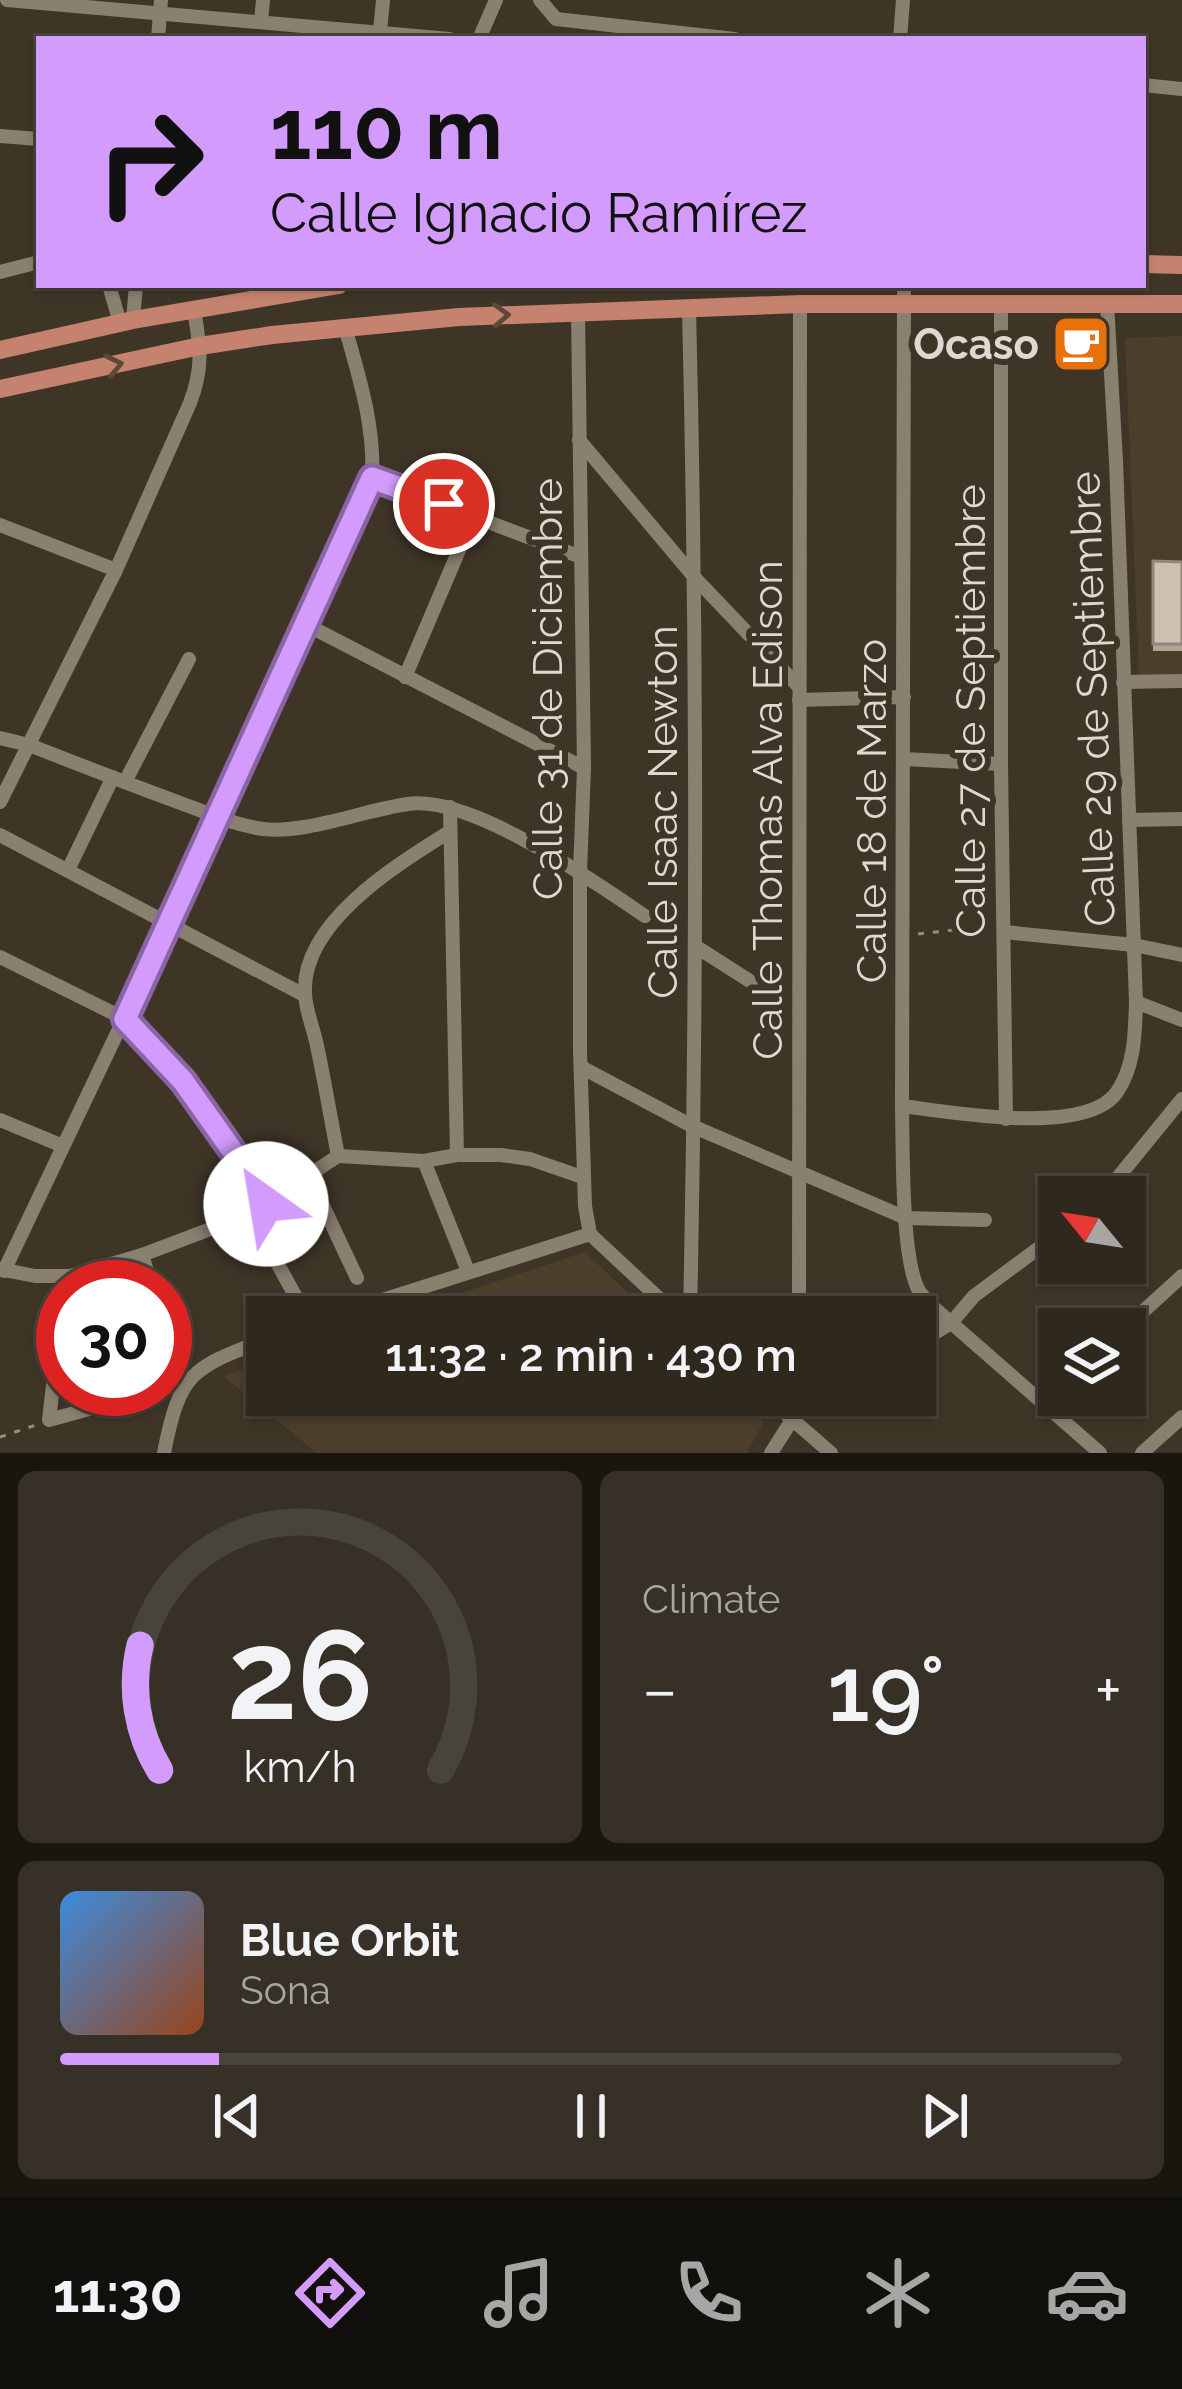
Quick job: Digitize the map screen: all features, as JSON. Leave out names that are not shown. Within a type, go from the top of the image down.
[{"type":"main road","points":[[1146,264],[1182,265]]},
{"type":"main road","points":[[0,350],[126,321],[321,288]]},
{"type":"main road","points":[[0,389],[200,346],[345,327],[905,295],[1001,302],[1182,304]]},
{"type":"street","points":[[7,0],[161,6],[409,36]]},
{"type":"street","points":[[261,21],[263,0]]},
{"type":"street","points":[[380,32],[383,0]]},
{"type":"street","points":[[480,36],[496,0]]},
{"type":"street","points":[[540,0],[556,19],[708,36]]},
{"type":"street","points":[[900,36],[903,0]]},
{"type":"street","points":[[158,36],[161,6]]},
{"type":"street","points":[[1146,85],[1182,89]]},
{"type":"street","points":[[0,136],[36,139]]},
{"type":"street","points":[[0,272],[36,263]]},
{"type":"street","points":[[111,288],[126,321]]},
{"type":"street","points":[[126,321],[135,288]]},
{"type":"street","name":"Calle 18 de Marzo","points":[[905,295],[902,1106],[906,1218],[919,1291],[1038,1396]]},
{"type":"street","name":"Calle 27 de Septiembre","points":[[1001,302],[1006,1119]]},
{"type":"street","name":"Calle 29 de Septiembre","points":[[1006,1119],[1093,1110],[1119,1090],[1132,1054],[1136,1002],[1130,820],[1107,303]]},
{"type":"street","name":"Calle Thomas Alva Edison","points":[[799,1296],[800,304]]},
{"type":"street","name":"Calle Isaac Newton","points":[[689,308],[696,579],[690,1296]]},
{"type":"street","points":[[0,802],[116,570],[190,404],[200,376],[194,309]]},
{"type":"street","name":"Calle 31 de Diciembre","points":[[578,311],[584,768],[582,1178],[590,1234]]},
{"type":"street","points":[[36,1276],[2,1270],[125,1019],[372,478],[369,416],[345,327]]},
{"type":"street","points":[[579,440],[799,693],[904,697]]},
{"type":"street","points":[[372,478],[581,557]]},
{"type":"street","points":[[405,677],[474,515]]},
{"type":"street","points":[[0,525],[116,570]]},
{"type":"street","points":[[305,624],[584,768]]},
{"type":"street","points":[[68,870],[190,658]]},
{"type":"street","points":[[1124,682],[1182,681]]},
{"type":"street","points":[[0,738],[260,829],[290,828],[406,804],[450,807],[580,872],[645,916]]},
{"type":"street","points":[[904,759],[1001,764]]},
{"type":"street","points":[[450,807],[457,1155]]},
{"type":"street","points":[[1130,820],[1182,819]]},
{"type":"street","points":[[338,1156],[304,995],[309,965],[328,928],[387,873],[449,832]]},
{"type":"street","points":[[0,835],[304,995]]},
{"type":"street","points":[[1004,932],[1181,954]]},
{"type":"street","points":[[695,946],[775,997]]},
{"type":"street","points":[[0,957],[125,1019],[183,1081],[266,1204]]},
{"type":"street","points":[[1136,1002],[1182,1021]]},
{"type":"street","points":[[581,1067],[692,1126],[906,1218],[985,1220]]},
{"type":"street","points":[[1119,1176],[1182,1099]]},
{"type":"street","points":[[902,1106],[1006,1119]]},
{"type":"street","points":[[0,1120],[63,1146]]},
{"type":"street","points":[[128,1260],[250,1214],[338,1156],[424,1161],[501,1155],[530,1159],[582,1178]]},
{"type":"street","points":[[424,1161],[468,1271]]},
{"type":"street","points":[[309,1176],[357,1278]]},
{"type":"street","points":[[250,1214],[296,1296]]},
{"type":"street","points":[[392,1296],[590,1234],[656,1296]]},
{"type":"street","points":[[936,1332],[951,1323],[974,1296],[1038,1249]]},
{"type":"street","points":[[142,1255],[144,1260]]},
{"type":"street","points":[[1146,1309],[1182,1276]]},
{"type":"street","points":[[192,1376],[246,1347]]},
{"type":"street","points":[[49,1416],[49,1420],[64,1416]]},
{"type":"street","points":[[164,1453],[171,1416]]},
{"type":"street","points":[[771,1453],[793,1416]]},
{"type":"street","points":[[795,1416],[831,1453]]},
{"type":"street","name":"Calle 18 de Marzo","points":[[1060,1416],[1100,1453]]},
{"type":"street","points":[[1142,1453],[1182,1417]]},
{"type":"path","points":[[904,935],[971,928],[1004,932]]},
{"type":"path","points":[[0,1437],[49,1420]]},
{"type":"shaded area","points":[[1182,336],[1182,676],[1139,677],[1125,338]]},
{"type":"shaded area","points":[[585,1252],[632,1296],[452,1296]]},
{"type":"shaded area","points":[[246,1368],[246,1395],[223,1376]]},
{"type":"shaded area","points":[[272,1416],[759,1416],[764,1421],[747,1453],[317,1453]]},
{"type":"building","points":[[1153,561],[1182,562],[1182,644],[1153,644]]},
{"type":"place","name":"Ocaso","points":[[1081,344]]},
{"type":"route","points":[[266,1204],[183,1081],[125,1019],[372,478],[444,504]]}]
